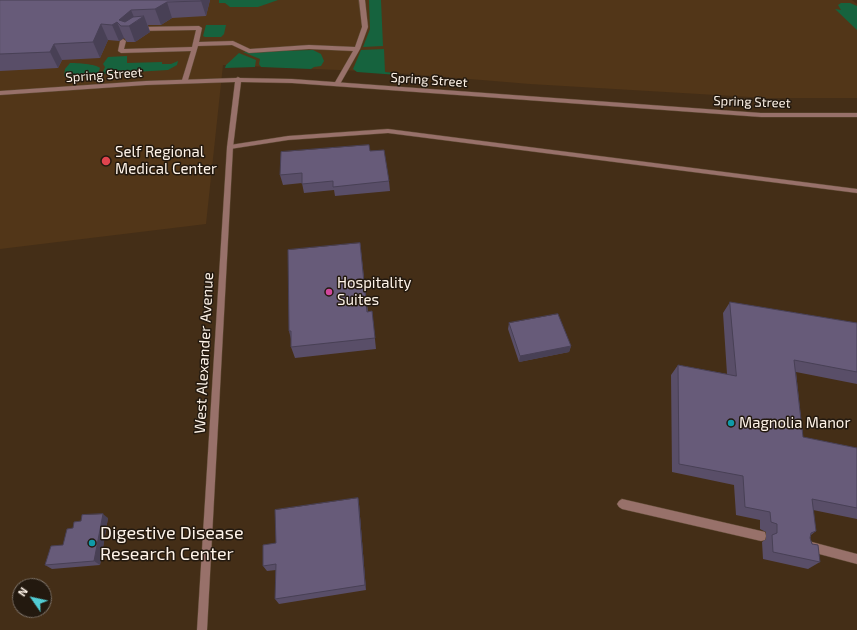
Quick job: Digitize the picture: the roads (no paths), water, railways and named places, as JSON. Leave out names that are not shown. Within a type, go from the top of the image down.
[{"type":"street","points":[[337,84],[357,49],[364,26],[362,0]]},
{"type":"street","points":[[134,32],[138,29],[199,28],[196,46],[185,80]]},
{"type":"street","points":[[123,41],[121,51],[233,43],[249,51],[309,47],[357,49]]},
{"type":"street","name":"Spring Street","points":[[0,92],[185,80],[238,79],[337,84],[761,115],[857,115]]},
{"type":"street","name":"West Alexander Avenue","points":[[202,630],[230,146],[238,79]]},
{"type":"street","points":[[230,146],[288,138],[388,131],[857,191]]},
{"type":"street","points":[[622,504],[761,536]]},
{"type":"street","points":[[806,545],[857,559]]},
{"type":"place","name":"Self Regional Medical Center","points":[[106,161]]},
{"type":"place","name":"Hospitality Suites","points":[[329,292]]},
{"type":"place","name":"Magnolia Manor","points":[[731,423]]},
{"type":"place","name":"Digestive Disease Research Center","points":[[92,543]]}]
